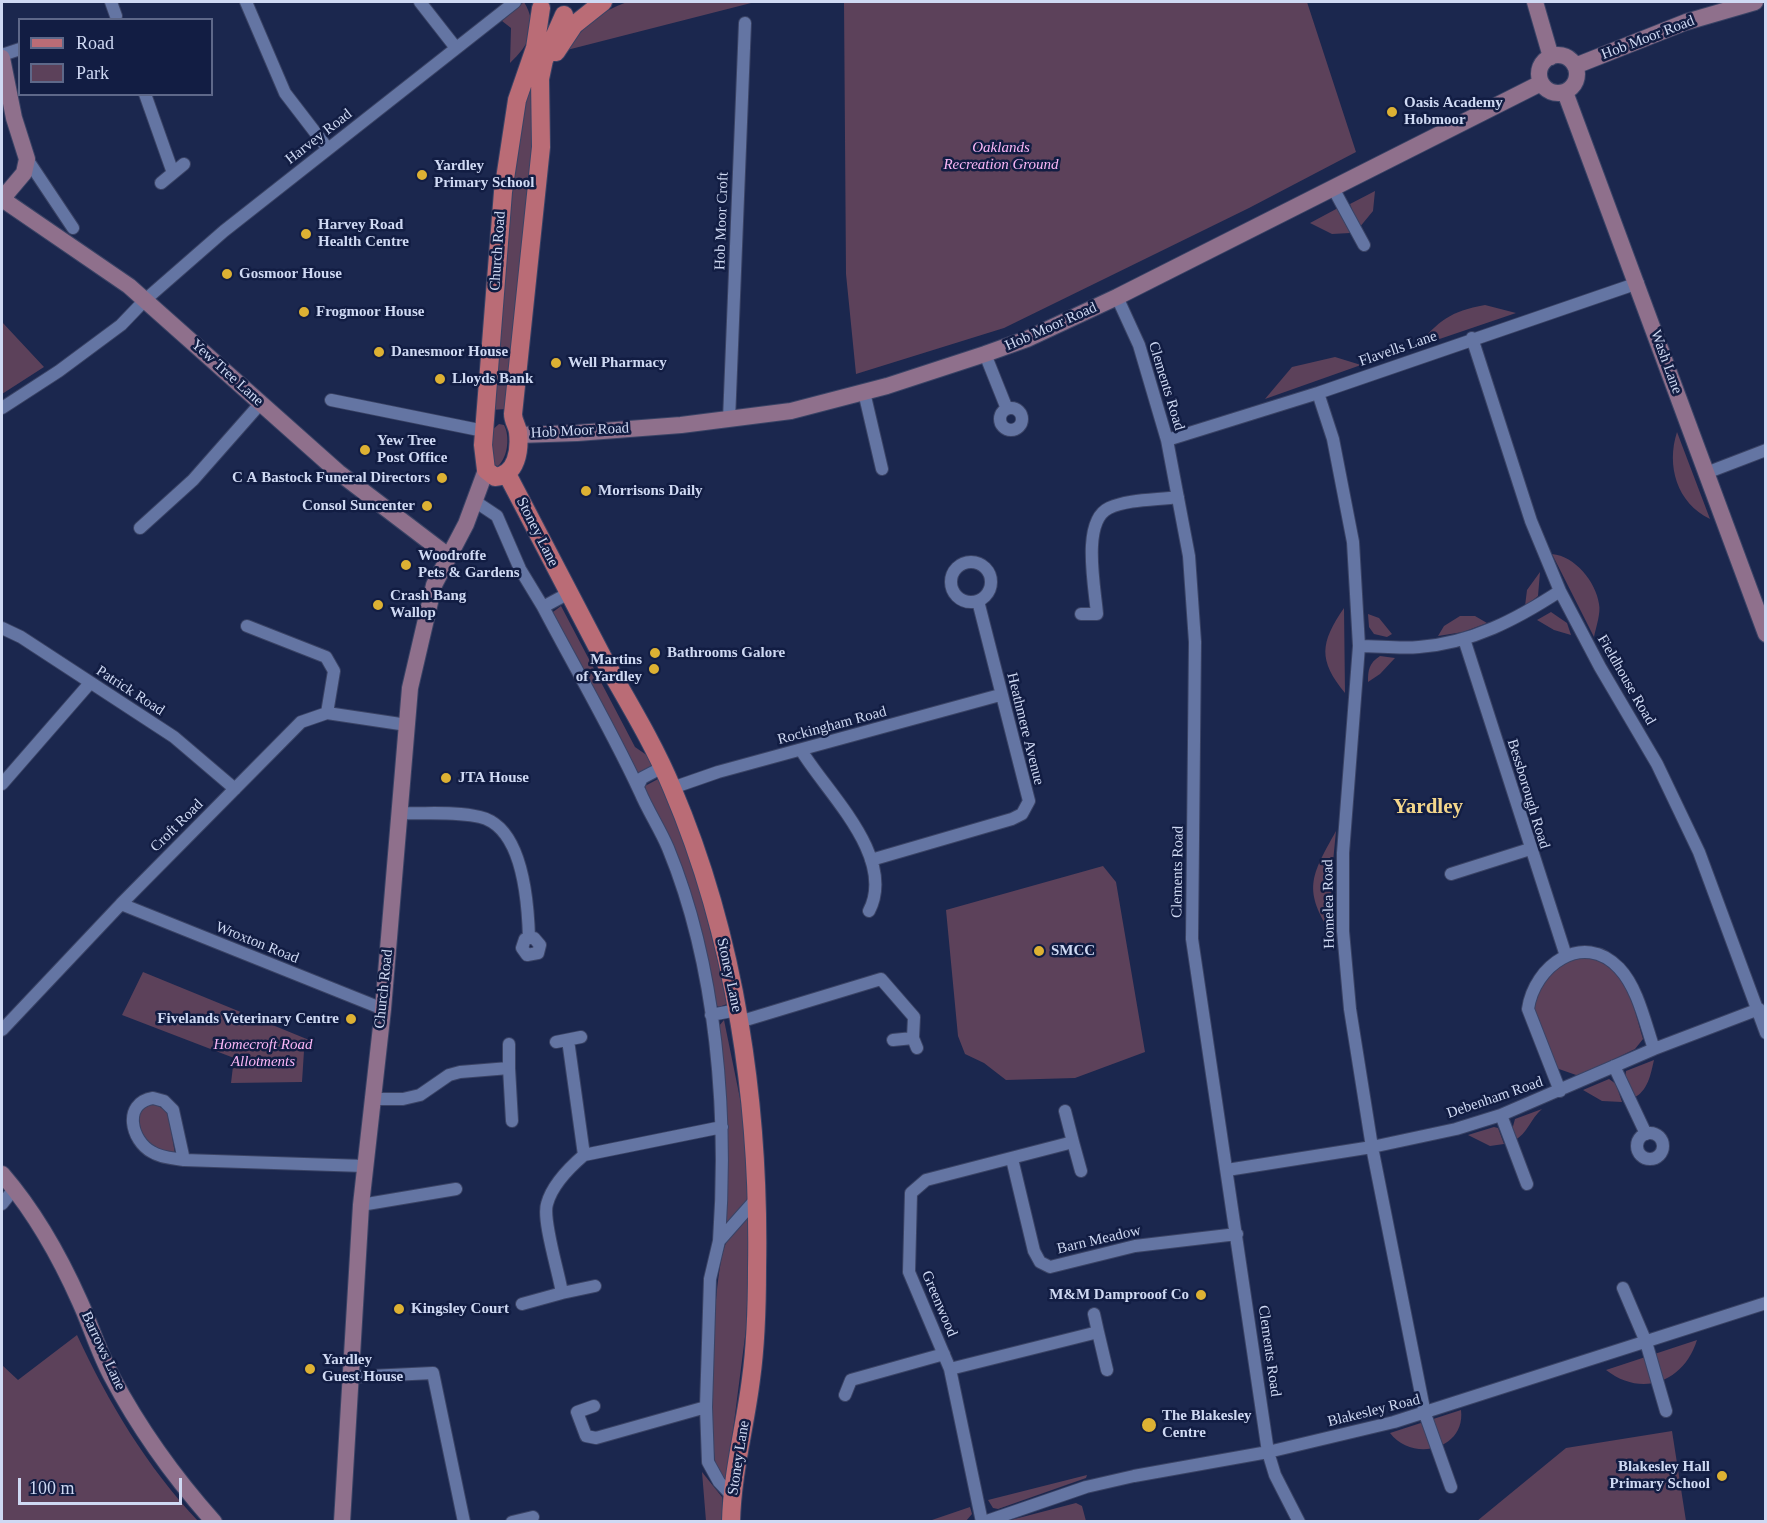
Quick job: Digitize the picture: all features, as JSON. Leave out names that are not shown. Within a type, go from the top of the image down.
[{"type":"main road","points":[[539,5],[551,14],[564,15],[574,10],[582,2]]},
{"type":"main road","points":[[540,93],[550,64],[566,36],[587,12],[603,2]]},
{"type":"main road","name":"Church Road","points":[[486,470],[483,459],[484,429],[503,192],[517,100],[535,48],[539,5]]},
{"type":"main road","name":"Church Road","points":[[507,474],[517,453],[516,428],[541,147],[540,93],[544,60],[564,15]]},
{"type":"main road","points":[[484,429],[497,418],[516,428]]},
{"type":"main road","points":[[486,470],[495,477],[507,474]]},
{"type":"main road","name":"Stoney Lane","points":[[507,474],[663,767],[695,846],[717,917],[738,1016],[754,1141],[757,1198],[756,1321],[751,1377],[732,1496],[732,1521]]},
{"type":"street","points":[[111,2],[113,18]]},
{"type":"street","points":[[246,2],[285,93],[328,149]]},
{"type":"street","points":[[420,2],[456,48]]},
{"type":"street","name":"Harvey Road","points":[[2,408],[121,325],[145,300],[224,231],[515,2]]},
{"type":"street","points":[[1535,2],[1551,57]]},
{"type":"street","name":"Hob Moor Road","points":[[1575,66],[1686,22],[1755,2]]},
{"type":"street","name":"Hob Moor Croft","points":[[729,420],[745,23]]},
{"type":"street","points":[[18,50],[2,57],[14,118],[27,159],[73,228]]},
{"type":"street","points":[[1551,57],[1566,57],[1575,66],[1576,81],[1564,92],[1550,91],[1541,83],[1540,68],[1551,57]]},
{"type":"street","name":"Hob Moor Road","points":[[516,428],[576,433],[729,420],[791,411],[864,392],[985,354],[1028,339],[1117,297],[1541,83]]},
{"type":"street","name":"Wash Lane","points":[[1564,92],[1638,283],[1766,634]]},
{"type":"street","points":[[146,96],[173,172]]},
{"type":"street","name":"Yew Tree Lane","points":[[27,159],[24,173],[2,199],[112,273],[338,472],[447,555]]},
{"type":"street","points":[[161,183],[184,164]]},
{"type":"street","points":[[1334,188],[1364,245]]},
{"type":"street","name":"Flavells Lane","points":[[1167,440],[1318,393],[1472,338],[1638,283]]},
{"type":"street","name":"Clements Road","points":[[1117,297],[1139,345],[1167,440],[1189,556],[1196,642],[1192,939],[1268,1452],[1275,1474],[1299,1521]]},
{"type":"street","name":"Fieldhouse Road","points":[[1472,338],[1531,521],[1560,591],[1600,667],[1658,764],[1699,852],[1766,1033]]},
{"type":"street","points":[[985,354],[1007,409]]},
{"type":"street","points":[[864,392],[882,469]]},
{"type":"street","name":"Homelea Road","points":[[1318,393],[1333,439],[1353,542],[1359,646],[1343,853],[1343,931],[1350,1009],[1372,1147],[1425,1414],[1451,1487]]},
{"type":"street","points":[[331,400],[484,429]]},
{"type":"street","points":[[140,528],[193,480],[260,404]]},
{"type":"street","points":[[1706,472],[1766,450]]},
{"type":"street","name":"Church Road","points":[[342,1521],[349,1377],[364,1166],[383,1010],[407,725],[417,653],[434,585],[447,555],[476,502],[486,470]]},
{"type":"street","points":[[1081,614],[1097,614],[1092,548],[1095,524],[1100,514],[1114,506],[1178,497]]},
{"type":"street","points":[[476,502],[496,516],[520,569],[543,607],[638,786],[668,847],[686,895],[711,1015],[722,1127],[723,1190],[719,1241],[710,1279],[706,1407],[708,1462],[719,1482],[732,1496]]},
{"type":"street","points":[[1359,646],[1419,647],[1464,639],[1518,618],[1560,591]]},
{"type":"street","points":[[543,607],[569,593]]},
{"type":"street","name":"Heathmere Avenue","points":[[871,860],[1012,819],[1022,814],[1029,801],[1000,695],[978,601]]},
{"type":"street","points":[[247,626],[326,657],[334,670],[327,713],[407,725]]},
{"type":"street","name":"Patrick Road","points":[[2,628],[21,637],[174,737],[235,789]]},
{"type":"street","name":"Bessborough Road","points":[[1464,639],[1566,956]]},
{"type":"street","points":[[2,784],[90,683]]},
{"type":"street","name":"Rockingham Road","points":[[672,788],[718,772],[1000,695]]},
{"type":"street","name":"Croft Road","points":[[2,1030],[121,904],[302,722],[327,713]]},
{"type":"street","points":[[801,750],[813,770],[841,803],[862,837],[871,860],[874,902],[869,911]]},
{"type":"street","points":[[638,786],[642,778],[663,767]]},
{"type":"street","points":[[401,813],[479,816],[496,826],[514,847],[519,859],[529,917],[529,938]]},
{"type":"street","points":[[1451,874],[1530,849]]},
{"type":"street","name":"Wroxton Road","points":[[121,904],[383,1010]]},
{"type":"street","points":[[1560,1091],[1528,1009],[1529,997],[1540,976],[1551,964],[1566,956],[1587,952],[1599,955],[1617,966],[1631,984],[1654,1049]]},
{"type":"street","points":[[711,1015],[738,1016],[881,979],[914,1017],[915,1043],[893,1040]]},
{"type":"street","name":"Debenham Road","points":[[1227,1170],[1372,1147],[1456,1129],[1501,1115],[1654,1049],[1759,1009]]},
{"type":"street","points":[[568,1040],[585,1155]]},
{"type":"street","points":[[509,1044],[512,1121]]},
{"type":"street","points":[[1614,1066],[1646,1134]]},
{"type":"street","points":[[371,1099],[404,1099],[420,1095],[449,1076],[460,1072],[509,1068]]},
{"type":"street","points":[[184,1160],[173,1110],[159,1099],[147,1099],[135,1111],[132,1125],[142,1144],[161,1157],[184,1160],[364,1166]]},
{"type":"street","points":[[1065,1112],[1081,1172]]},
{"type":"street","points":[[1501,1115],[1527,1184]]},
{"type":"street","points":[[562,1293],[546,1205],[562,1178],[585,1155],[722,1127]]},
{"type":"street","name":"Greenwood","points":[[983,1521],[950,1369],[909,1272],[911,1193],[926,1180],[1073,1142]]},
{"type":"street","name":"Barn Meadow","points":[[1012,1159],[1034,1251],[1040,1262],[1050,1267],[1135,1246],[1237,1234]]},
{"type":"street","name":"Barrows Lane","points":[[2,1174],[60,1260],[111,1375],[143,1431],[180,1482],[214,1521]]},
{"type":"street","points":[[2,1204],[14,1189]]},
{"type":"street","points":[[361,1205],[456,1189]]},
{"type":"street","points":[[719,1241],[757,1198]]},
{"type":"street","points":[[522,1304],[595,1286]]},
{"type":"street","points":[[1623,1288],[1646,1342],[1666,1411]]},
{"type":"street","name":"Blakesley Road","points":[[983,1521],[1026,1505],[1096,1485],[1268,1452],[1425,1414],[1766,1302]]},
{"type":"street","points":[[1094,1314],[1107,1370]]},
{"type":"street","points":[[950,1369],[1098,1332]]},
{"type":"street","points":[[845,1395],[851,1380],[944,1354]]},
{"type":"street","points":[[349,1377],[433,1373],[462,1517]]},
{"type":"street","points":[[594,1406],[577,1412],[586,1436],[596,1438],[706,1407]]},
{"type":"street","points":[[512,1521],[533,1517]]},
{"type":"green space","points":[[524,2],[531,20],[530,35],[510,63],[511,28],[502,21]]},
{"type":"green space","points":[[627,2],[755,2],[567,50],[593,21]]},
{"type":"green space","name":"Oaklands Recreation Ground","points":[[844,2],[1307,2],[1356,152],[1249,208],[1004,328],[856,374],[846,274]]},
{"type":"green space","points":[[530,80],[535,81],[532,148],[506,409],[491,410],[509,203]]},
{"type":"green space","points":[[1375,191],[1373,211],[1359,228],[1350,204]]},
{"type":"green space","points":[[1338,208],[1350,233],[1332,234],[1310,223]]},
{"type":"green space","points":[[1485,305],[1516,313],[1416,347],[1446,318],[1463,310]]},
{"type":"green space","points":[[2,322],[44,367],[2,394]]},
{"type":"green space","points":[[1335,357],[1361,365],[1265,399],[1292,367]]},
{"type":"green space","points":[[499,424],[504,425],[507,440],[506,452],[498,466],[493,465],[491,431]]},
{"type":"green space","points":[[1677,432],[1710,519],[1689,503],[1677,482],[1673,458]]},
{"type":"green space","points":[[1552,554],[1561,556],[1576,565],[1594,587],[1599,616],[1594,637]]},
{"type":"green space","points":[[1540,572],[1538,596],[1525,606],[1527,590]]},
{"type":"green space","points":[[561,606],[635,747],[648,756],[653,766],[638,775],[553,618],[553,612]]},
{"type":"green space","points":[[1344,608],[1345,693],[1330,671],[1325,651],[1330,631]]},
{"type":"green space","points":[[1551,612],[1567,623],[1571,635],[1554,630],[1537,620]]},
{"type":"green space","points":[[1368,614],[1379,618],[1392,634],[1387,637],[1374,634],[1369,627]]},
{"type":"green space","points":[[1460,616],[1475,616],[1487,623],[1463,632],[1438,636],[1444,626]]},
{"type":"green space","points":[[1380,656],[1395,658],[1380,674],[1368,682],[1370,667],[1373,661]]},
{"type":"green space","points":[[660,778],[689,849],[727,996],[727,1004],[719,1007],[714,1004],[646,791],[645,786]]},
{"type":"green space","points":[[1336,831],[1332,872],[1333,936],[1317,907],[1314,883],[1321,860]]},
{"type":"green space","name":"SMCC","points":[[1103,866],[1116,882],[1145,1052],[1075,1078],[1006,1080],[984,1063],[965,1054],[958,1036],[946,910]]},
{"type":"green space","points":[[1587,957],[1612,969],[1620,978],[1632,1000],[1643,1039],[1635,1049],[1579,1076],[1556,1068],[1540,1029],[1534,1004],[1536,993],[1548,975],[1566,963]]},
{"type":"green space","name":"Homecroft Road Allotments","points":[[143,972],[314,1042],[304,1051],[302,1082],[231,1083],[234,1058],[122,1015]]},
{"type":"green space","points":[[724,1020],[745,1123],[751,1198],[729,1222],[725,1220],[719,1026]]},
{"type":"green space","points":[[1654,1060],[1645,1087],[1633,1098],[1625,1079],[1626,1071]]},
{"type":"green space","points":[[1609,1079],[1616,1084],[1622,1102],[1602,1101],[1583,1090]]},
{"type":"green space","points":[[152,1102],[168,1112],[175,1154],[152,1145],[144,1136],[139,1122],[139,1112]]},
{"type":"green space","points":[[1542,1109],[1523,1134],[1515,1140],[1512,1130],[1515,1119]]},
{"type":"green space","points":[[1494,1127],[1498,1128],[1504,1144],[1490,1146],[1468,1135]]},
{"type":"green space","points":[[751,1209],[746,1329],[726,1485],[718,1473],[713,1428],[714,1321],[717,1287],[726,1243]]},
{"type":"green space","points":[[77,1335],[130,1433],[162,1479],[198,1521],[2,1521],[2,1365],[18,1380]]},
{"type":"green space","points":[[1697,1340],[1682,1366],[1672,1375],[1660,1381],[1647,1384],[1634,1383],[1606,1370]]},
{"type":"green space","points":[[1461,1410],[1460,1423],[1455,1434],[1447,1442],[1436,1447],[1412,1448],[1400,1442],[1390,1433]]},
{"type":"green space","points":[[1672,1431],[1686,1521],[1477,1521],[1566,1448]]},
{"type":"green space","points":[[702,1472],[722,1497],[723,1521],[706,1521]]},
{"type":"green space","points":[[1087,1475],[1086,1478],[998,1509],[993,1508],[988,1500]]},
{"type":"green space","points":[[1076,1503],[1082,1506],[1086,1521],[1007,1521]]},
{"type":"green space","points":[[970,1507],[972,1514],[966,1521],[929,1521]]},
{"type":"place","name":"Oasis Academy Hobmoor","points":[[1392,112]]},
{"type":"place","name":"Yardley Primary School","points":[[422,175]]},
{"type":"place","name":"Harvey Road Health Centre","points":[[306,234]]},
{"type":"place","name":"Gosmoor House","points":[[227,274]]},
{"type":"place","name":"Frogmoor House","points":[[304,312]]},
{"type":"place","name":"Danesmoor House","points":[[379,352]]},
{"type":"place","name":"Well Pharmacy","points":[[556,363]]},
{"type":"place","name":"Lloyds Bank","points":[[440,379]]},
{"type":"place","name":"Yew Tree Post Office","points":[[365,450]]},
{"type":"place","name":"C A Bastock Funeral Directors","points":[[442,478]]},
{"type":"place","name":"Morrisons Daily","points":[[586,491]]},
{"type":"place","name":"Consol Suncenter","points":[[427,506]]},
{"type":"place","name":"Woodroffe Pets & Gardens","points":[[406,565]]},
{"type":"place","name":"Crash Bang Wallop","points":[[378,605]]},
{"type":"place","name":"Bathrooms Galore","points":[[655,653]]},
{"type":"place","name":"Martins of Yardley","points":[[654,669]]},
{"type":"place","name":"JTA House","points":[[446,778]]},
{"type":"place","name":"SMCC","points":[[1039,951]]},
{"type":"place","name":"Fivelands Veterinary Centre","points":[[351,1019]]},
{"type":"place","name":"M&M Damprooof Co","points":[[1201,1295]]},
{"type":"place","name":"Kingsley Court","points":[[399,1309]]},
{"type":"place","name":"Yardley Guest House","points":[[310,1369]]},
{"type":"place","name":"The Blakesley Centre","points":[[1149,1425]]},
{"type":"place","name":"Blakesley Hall Primary School","points":[[1722,1476]]},
{"type":"district","name":"Yardley","points":[[1428,808]]}]
